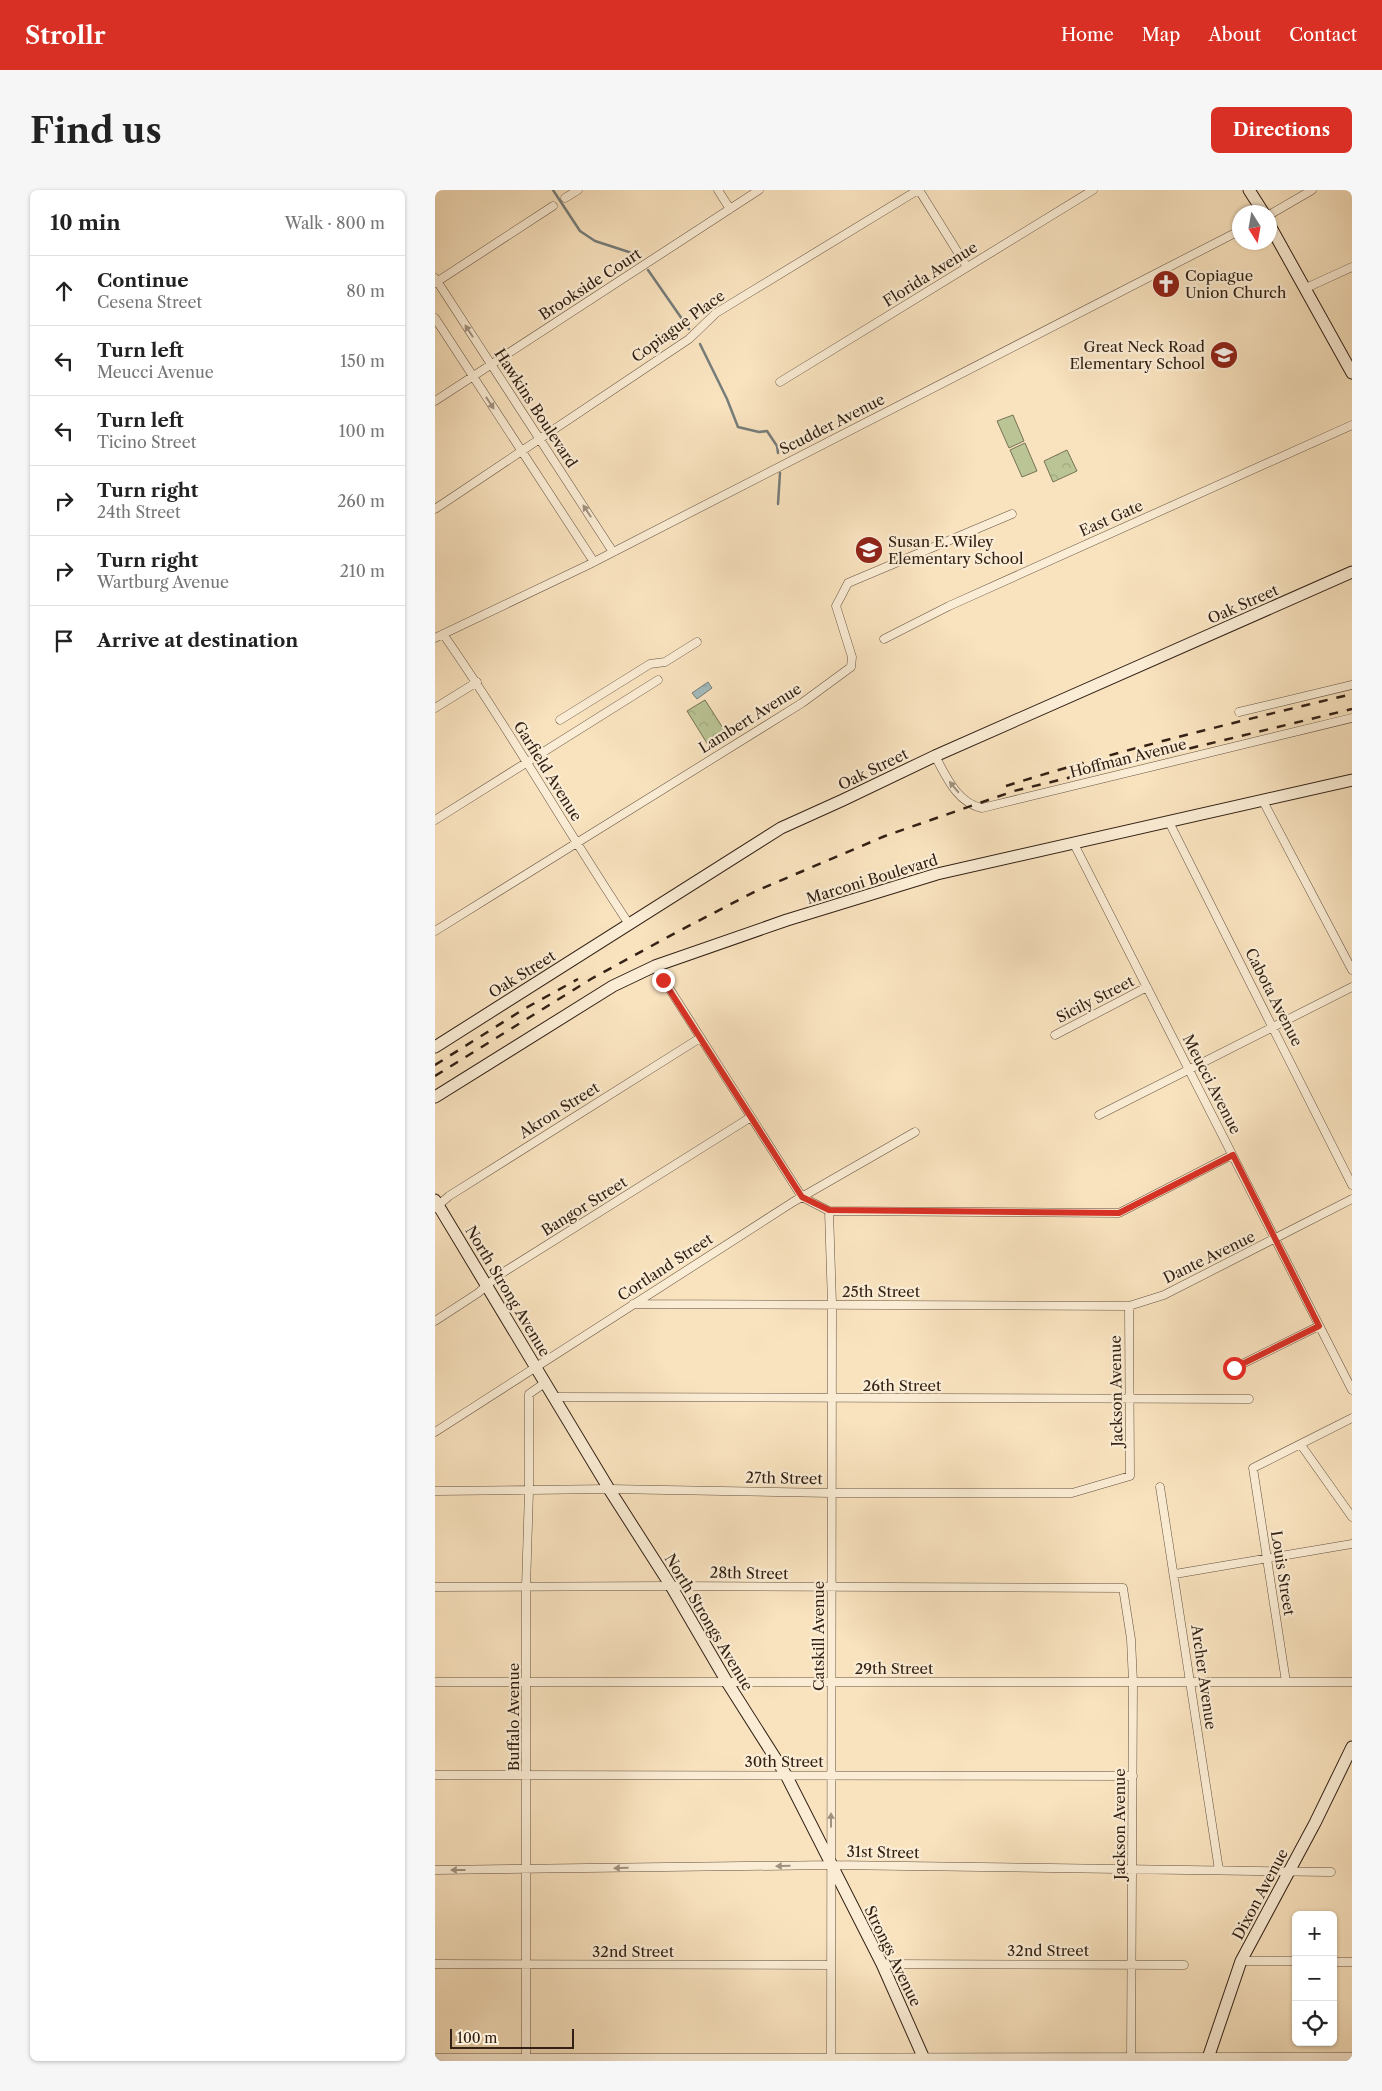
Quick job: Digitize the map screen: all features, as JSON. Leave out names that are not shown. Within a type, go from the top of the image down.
[{"type":"street","points":[[565,198],[578,190]]},
{"type":"street","points":[[718,190],[730,209]]},
{"type":"street","name":"Brookside Court","points":[[435,401],[759,190]]},
{"type":"street","points":[[918,190],[967,267]]},
{"type":"street","name":"Copiague Place","points":[[435,509],[689,339],[716,313],[918,190]]},
{"type":"street","name":"Florida Avenue","points":[[781,382],[1093,190]]},
{"type":"street","points":[[1249,190],[1259,205]]},
{"type":"street","points":[[1277,210],[1312,190]]},
{"type":"street","points":[[436,281],[553,206]]},
{"type":"street","name":"Scudder Avenue","points":[[435,638],[594,562],[1232,235]]},
{"type":"street","points":[[1277,238],[1352,371]]},
{"type":"street","points":[[1306,288],[1352,267]]},
{"type":"street","name":"Hawkins Boulevard","points":[[436,281],[613,552]]},
{"type":"street","points":[[435,318],[594,562]]},
{"type":"street","name":"East Gate","points":[[884,639],[949,606],[1352,425]]},
{"type":"street","name":"Lambert Avenue","points":[[435,931],[802,703],[851,667],[853,656],[836,606],[848,583],[1012,514]]},
{"type":"street","name":"Oak Street","points":[[435,1048],[781,828],[935,756],[1352,572]]},
{"type":"street","name":"Garfield Avenue","points":[[443,634],[477,682],[525,762],[629,924]]},
{"type":"street","points":[[560,720],[649,664],[665,662],[697,642]]},
{"type":"street","points":[[435,820],[658,680]]},
{"type":"street","points":[[435,708],[477,682]]},
{"type":"street","points":[[1239,712],[1352,685]]},
{"type":"street","name":"Hoffman Avenue","points":[[935,756],[951,785],[971,806],[982,808],[1352,718]]},
{"type":"street","name":"Marconi Boulevard","points":[[435,1097],[613,986],[655,966],[884,889],[937,874],[1352,780]]},
{"type":"street","points":[[1263,800],[1352,970]]},
{"type":"street","name":"Cabota Avenue","points":[[1169,822],[1352,1185]]},
{"type":"street","name":"Meucci Avenue","points":[[1074,844],[1352,1390]]},
{"type":"street","points":[[655,966],[802,1197],[829,1210],[1119,1213],[1233,1155]]},
{"type":"street","name":"Sicily Street","points":[[1055,1035],[1147,987]]},
{"type":"street","points":[[1099,1116],[1352,987]]},
{"type":"street","name":"Akron Street","points":[[436,1205],[700,1038]]},
{"type":"street","name":"Bangor Street","points":[[435,1321],[478,1293],[487,1284],[751,1117]]},
{"type":"street","name":"Cortland Street","points":[[435,1432],[802,1197],[915,1132]]},
{"type":"street","name":"Dante Avenue","points":[[1129,1306],[1163,1295],[1352,1199]]},
{"type":"street","name":"North Strong Avenue","points":[[436,1205],[487,1284],[555,1397]]},
{"type":"street","name":"Catskill Avenue","points":[[829,1210],[832,1304],[831,2060]]},
{"type":"street","name":"25th Street","points":[[633,1304],[1129,1306]]},
{"type":"street","name":"Jackson Avenue","points":[[1129,1306],[1131,1476]]},
{"type":"street","points":[[1234,1368],[1319,1326]]},
{"type":"street","name":"Buffalo Avenue","points":[[526,2060],[526,1682],[529,1394],[546,1382]]},
{"type":"street","name":"26th Street","points":[[555,1397],[1249,1399]]},
{"type":"street","name":"North Strongs Avenue","points":[[555,1397],[609,1489],[671,1586],[727,1682],[786,1775],[832,1865]]},
{"type":"street","points":[[1352,1418],[1301,1444],[1352,1516]]},
{"type":"street","name":"Louis Street","points":[[1286,1682],[1253,1468],[1301,1444]]},
{"type":"street","name":"27th Street","points":[[435,1491],[609,1489],[831,1493],[1072,1493],[1131,1476]]},
{"type":"street","name":"Archer Avenue","points":[[1160,1487],[1175,1574],[1219,1870]]},
{"type":"street","points":[[1175,1574],[1352,1544]]},
{"type":"street","name":"28th Street","points":[[435,1587],[1123,1588]]},
{"type":"street","name":"Jackson Avenue","points":[[1123,1588],[1131,1639],[1133,1682],[1131,2060]]},
{"type":"street","name":"29th Street","points":[[435,1682],[1352,1682]]},
{"type":"street","name":"Dixon Avenue","points":[[1207,2060],[1241,1962],[1315,1823],[1352,1747]]},
{"type":"street","name":"30th Street","points":[[435,1776],[1133,1776]]},
{"type":"street","name":"31st Street","points":[[435,1870],[832,1865],[1331,1872]]},
{"type":"street","name":"Strongs Avenue","points":[[832,1865],[882,1964],[925,2060]]},
{"type":"street","points":[[1241,1962],[1292,1962]]},
{"type":"street","points":[[1337,1962],[1352,1962]]},
{"type":"street","name":"32nd Street","points":[[435,1964],[831,1965]]},
{"type":"street","name":"32nd Street","points":[[882,1964],[1184,1964]]},
{"type":"street","points":[[435,2058],[526,2060],[1207,2060],[1352,2058]]},
{"type":"green space","points":[[1013,415],[1024,441],[1009,448],[997,421]]},
{"type":"green space","points":[[1025,443],[1037,471],[1022,477],[1010,450]]},
{"type":"green space","points":[[1067,450],[1077,471],[1053,482],[1044,461]]},
{"type":"green space","points":[[705,700],[728,736],[710,748],[687,711]]},
{"type":"water","points":[[708,682],[712,688],[697,699],[692,693]]},
{"type":"waterway","points":[[553,190],[580,231],[595,241],[632,253]]},
{"type":"waterway","points":[[648,270],[689,329]]},
{"type":"waterway","points":[[700,344],[727,399],[738,427],[759,432],[767,431],[777,446],[778,453]]},
{"type":"waterway","points":[[778,504],[780,473]]},
{"type":"railway","points":[[1006,786],[1135,748],[1352,694]]},
{"type":"railway","points":[[435,1076],[591,979],[677,932],[756,891],[885,836],[1014,791],[1352,709]]},
{"type":"railway","points":[[435,1065],[524,1009],[578,979]]},
{"type":"place","name":"Copiague Union Church","points":[[1166,284]]},
{"type":"place","name":"Great Neck Road Elementary School","points":[[1224,355]]},
{"type":"place","name":"Susan E. Wiley Elementary School","points":[[869,550]]},
{"type":"route","points":[[663,980],[802,1197],[829,1210],[1119,1213],[1233,1155],[1319,1326],[1234,1368]]}]
